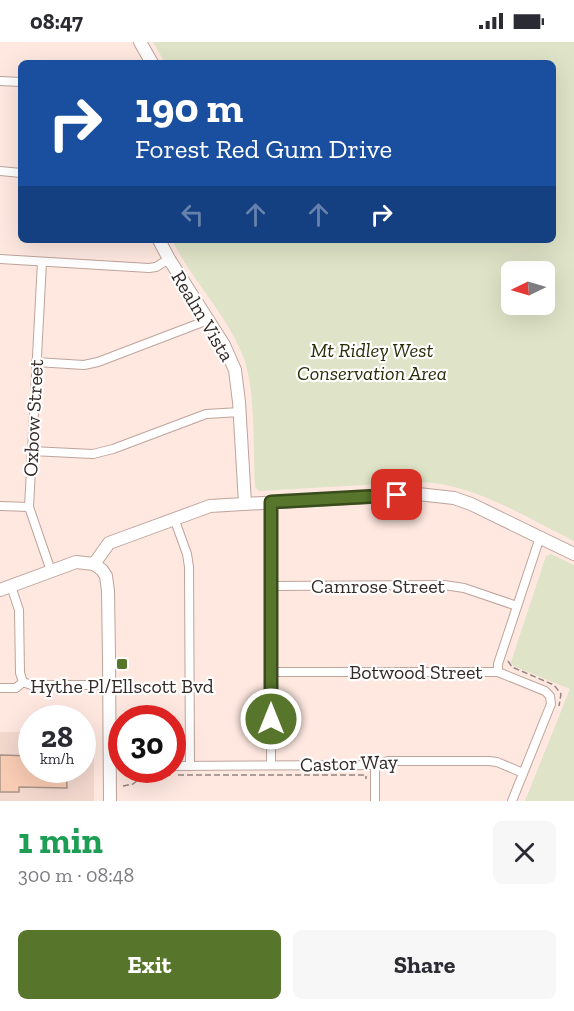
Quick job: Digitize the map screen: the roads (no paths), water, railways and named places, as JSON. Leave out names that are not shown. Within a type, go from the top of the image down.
[{"type":"street","points":[[140,42],[150,60]]},
{"type":"street","points":[[0,81],[18,82]]},
{"type":"street","points":[[0,171],[18,173]]},
{"type":"street","name":"Realm Vista","points":[[161,243],[225,345],[235,370],[240,411],[245,503]]},
{"type":"street","points":[[0,260],[153,268],[170,259]]},
{"type":"street","name":"Oxbow Street","points":[[42,262],[29,507],[51,571]]},
{"type":"street","points":[[36,362],[84,365],[98,362],[208,320]]},
{"type":"street","points":[[31,451],[93,454],[113,449],[206,414],[240,411]]},
{"type":"street","points":[[94,564],[109,543],[210,506],[432,494],[471,504],[574,554]]},
{"type":"street","points":[[271,502],[271,765]]},
{"type":"street","points":[[0,506],[29,507]]},
{"type":"street","points":[[174,518],[187,554],[189,567],[190,766]]},
{"type":"street","points":[[498,672],[498,664],[540,537]]},
{"type":"street","points":[[110,685],[31,686],[23,682],[20,673],[20,610],[6,588],[76,562],[94,564],[102,570],[107,581],[111,705]]},
{"type":"street","name":"Camrose Street","points":[[271,586],[444,585],[464,588],[517,606]]},
{"type":"street","name":"Botwood Street","points":[[271,672],[498,672],[545,691],[550,696],[551,704],[512,801]]},
{"type":"street","points":[[0,688],[15,688],[23,682]]},
{"type":"street","name":"Castor Way","points":[[186,766],[375,765],[388,761],[489,761],[523,773]]},
{"type":"street","points":[[375,765],[375,801]]},
{"type":"street","points":[[110,801],[113,783]]},
{"type":"place","name":"Hythe Pl/Ellscott Bvd","points":[[122,664]]},
{"type":"park label","name":"Mt Ridley West Conservation Area","points":[[372,362]]}]
